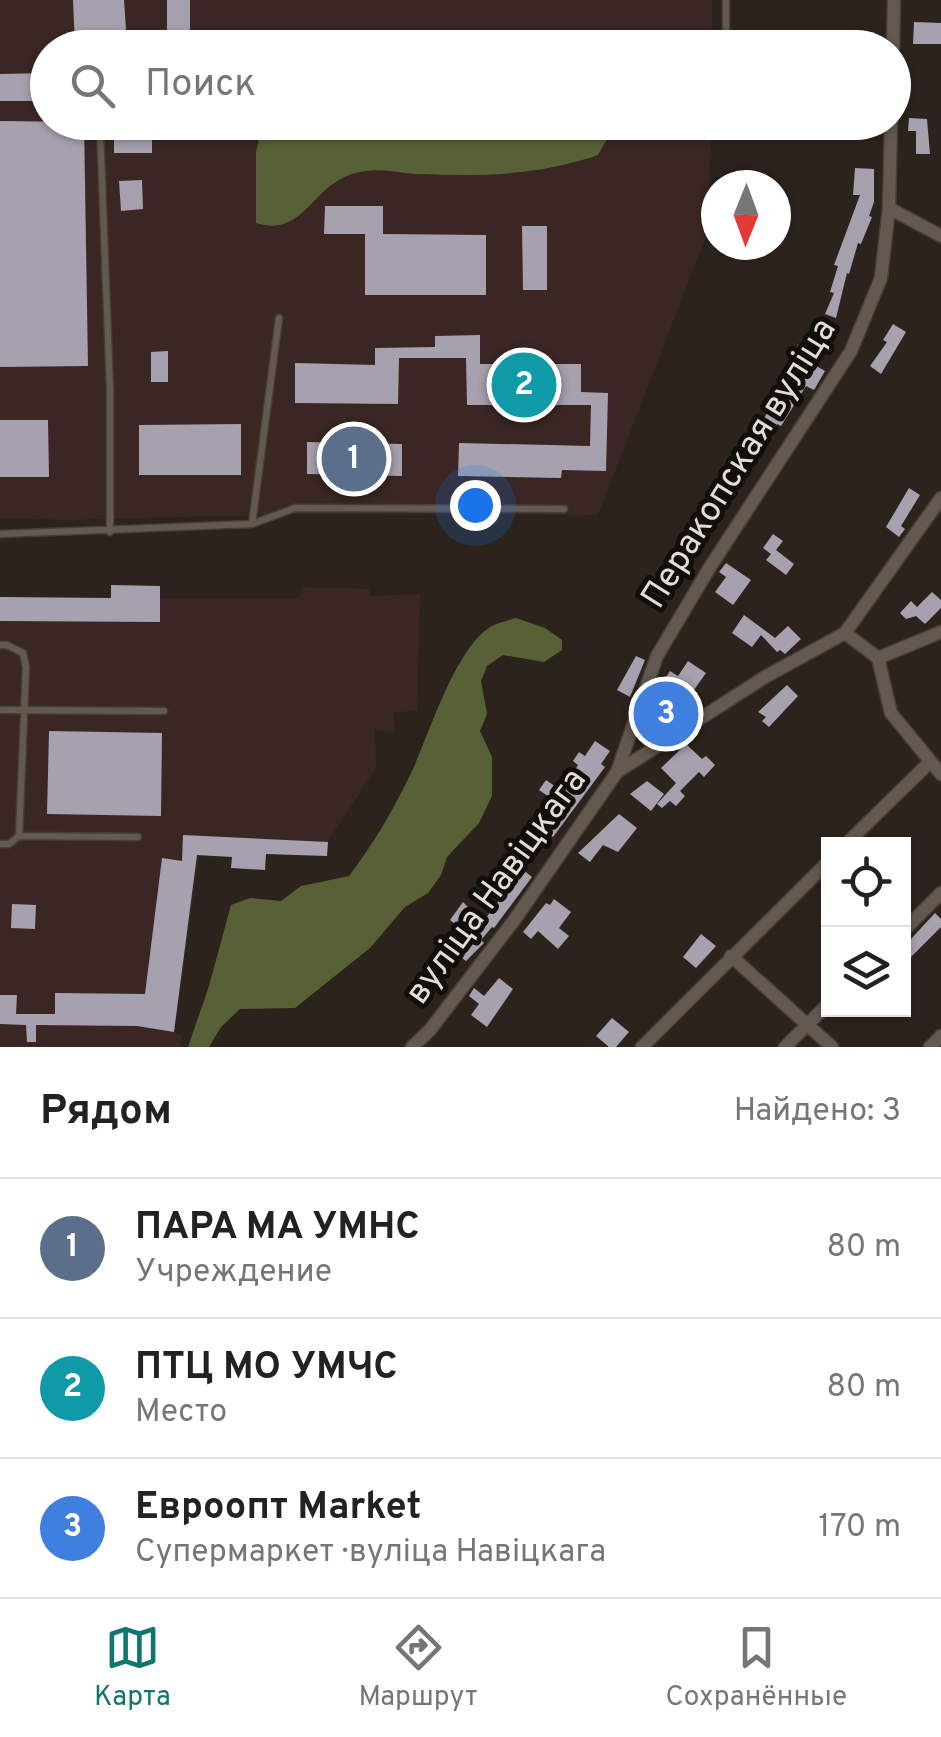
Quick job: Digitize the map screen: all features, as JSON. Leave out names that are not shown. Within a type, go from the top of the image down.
[{"type":"street","points":[[893,30],[894,0]]},
{"type":"street","name":"Перакопская вуліца","points":[[617,772],[657,656],[710,567],[851,351],[881,278],[890,140]]},
{"type":"street","points":[[888,208],[941,236]]},
{"type":"street","points":[[941,498],[845,633],[878,658],[891,713],[941,774]]},
{"type":"street","points":[[878,658],[941,632]]},
{"type":"street","name":"вуліца Навіцкага","points":[[412,1047],[430,1030],[515,919],[617,772],[765,676],[845,633]]},
{"type":"street","points":[[853,837],[929,764]]},
{"type":"street","points":[[642,1047],[821,869]]},
{"type":"street","points":[[907,927],[941,893]]},
{"type":"street","points":[[731,956],[832,1047]]},
{"type":"street","points":[[785,1047],[821,1011]]},
{"type":"street","points":[[930,1047],[941,1036]]},
{"type":"lane","points":[[726,0],[726,30]]},
{"type":"lane","points":[[100,140],[110,390],[110,532]]},
{"type":"lane","points":[[252,524],[279,318]]},
{"type":"lane","points":[[0,534],[252,524],[295,508],[564,509]]},
{"type":"lane","points":[[0,645],[23,653],[26,667],[20,836]]},
{"type":"lane","points":[[0,710],[164,712]]},
{"type":"lane","points":[[0,844],[9,844],[20,836],[138,837]]},
{"type":"shaded area","points":[[0,0],[712,0],[713,30],[30,30],[30,140],[710,140],[709,170],[701,170],[701,249],[598,515],[293,514],[0,518]]},
{"type":"shaded area","points":[[111,585],[160,586],[160,598],[299,598],[301,587],[369,589],[370,596],[420,594],[417,711],[394,712],[395,731],[375,730],[376,768],[328,841],[327,856],[266,854],[265,870],[231,868],[231,857],[199,856],[174,1032],[183,1037],[179,1047],[0,1047],[0,597],[110,598]]},
{"type":"green space","points":[[259,140],[606,140],[598,155],[533,171],[444,175],[367,171],[333,184],[299,215],[274,226],[256,223]]},
{"type":"green space","points":[[516,618],[545,628],[562,640],[562,650],[544,662],[503,655],[487,666],[481,681],[487,714],[480,731],[492,757],[492,796],[479,823],[447,857],[441,875],[428,893],[405,907],[370,948],[295,1008],[240,1009],[221,1027],[209,1047],[188,1047],[231,905],[250,898],[281,901],[301,886],[349,876],[398,799],[468,650],[494,625]]},
{"type":"building","points":[[73,0],[124,0],[126,30],[74,30]]},
{"type":"building","points":[[167,0],[190,0],[190,30],[167,30]]},
{"type":"building","points":[[914,22],[941,23],[941,44],[913,44]]},
{"type":"building","points":[[30,73],[30,101],[0,101],[0,74]]},
{"type":"building","points":[[911,118],[927,119],[930,154],[916,154],[916,131],[911,131]]},
{"type":"building","points":[[0,121],[30,121],[30,140],[84,140],[88,366],[0,367]]},
{"type":"building","points":[[114,140],[152,140],[152,153],[114,153]]},
{"type":"building","points":[[855,168],[874,169],[874,202],[869,216],[872,217],[847,273],[836,318],[825,314],[834,293],[830,292],[838,266],[834,265],[860,195],[853,195]]},
{"type":"building","points":[[142,180],[143,209],[121,211],[119,181]]},
{"type":"building","points":[[325,206],[383,206],[383,234],[486,235],[486,295],[365,295],[365,234],[324,234]]},
{"type":"building","points":[[522,226],[547,226],[547,290],[523,290]]},
{"type":"building","points":[[893,324],[906,332],[881,374],[870,366],[887,342],[883,340]]},
{"type":"building","points":[[480,335],[480,364],[581,364],[581,392],[608,393],[606,471],[562,470],[561,478],[458,476],[459,443],[590,446],[591,405],[467,405],[466,358],[399,358],[398,404],[295,403],[295,363],[375,365],[375,348],[435,347],[435,336]]},
{"type":"building","points":[[798,344],[816,350],[811,363],[825,371],[814,390],[806,386],[781,426],[777,424],[775,428],[763,420],[780,391]]},
{"type":"building","points":[[168,351],[168,382],[151,382],[151,352]]},
{"type":"building","points":[[0,420],[48,420],[49,477],[0,477]]},
{"type":"building","points":[[241,424],[241,475],[139,475],[139,425]]},
{"type":"building","points":[[307,442],[402,444],[402,476],[307,474]]},
{"type":"building","points":[[909,488],[920,495],[901,526],[905,529],[899,537],[886,527]]},
{"type":"building","points":[[773,534],[783,541],[776,550],[794,564],[786,575],[766,560],[771,554],[763,548]]},
{"type":"building","points":[[726,563],[751,580],[733,605],[715,592],[726,577],[719,572]]},
{"type":"building","points":[[111,585],[160,586],[160,622],[0,621],[0,597],[111,598]]},
{"type":"building","points":[[932,592],[941,600],[941,608],[925,624],[916,616],[906,619],[900,613],[911,601],[917,607]]},
{"type":"building","points":[[744,615],[775,638],[788,626],[801,639],[785,654],[777,652],[761,635],[752,647],[732,633]]},
{"type":"building","points":[[636,656],[645,660],[630,697],[617,690]]},
{"type":"building","points":[[688,661],[706,673],[678,721],[668,728],[647,715],[670,671],[678,676]]},
{"type":"building","points":[[787,685],[798,696],[769,727],[762,721],[766,717],[758,712]]},
{"type":"building","points":[[49,731],[162,733],[161,816],[47,814]]},
{"type":"building","points":[[595,741],[610,751],[601,764],[605,767],[553,837],[541,828],[558,803],[539,790],[546,780],[562,791],[578,765],[573,761],[579,752],[585,756]]},
{"type":"building","points":[[686,744],[715,765],[704,777],[699,772],[680,791],[685,796],[676,806],[670,801],[662,808],[657,804],[676,783],[661,768]]},
{"type":"building","points":[[647,781],[664,794],[651,811],[630,794]]},
{"type":"building","points":[[619,814],[637,828],[618,852],[603,845],[590,862],[578,853]]},
{"type":"building","points":[[183,835],[328,842],[327,856],[266,854],[265,870],[231,868],[232,857],[197,855],[174,1032],[137,1026],[36,1025],[36,1042],[27,1042],[26,1025],[0,1024],[0,995],[17,995],[16,1014],[55,1014],[55,993],[145,994],[162,858],[182,861]]},
{"type":"building","points":[[522,869],[532,877],[481,940],[484,943],[466,961],[458,955],[471,937],[450,920],[463,902],[483,922]]},
{"type":"building","points":[[554,899],[571,912],[559,928],[569,936],[558,949],[538,931],[531,939],[523,932],[546,903],[550,905]]},
{"type":"building","points":[[12,904],[36,905],[35,929],[11,928]]},
{"type":"building","points":[[935,913],[941,919],[941,927],[911,957],[911,939]]},
{"type":"building","points":[[701,934],[716,946],[696,968],[683,957]]},
{"type":"building","points":[[499,978],[513,989],[487,1027],[471,1015],[479,1004],[469,996],[474,988],[484,996]]},
{"type":"building","points":[[612,1018],[629,1032],[616,1047],[609,1047],[596,1036]]},
{"type":"place","name":"ПТЦ МО УМЧС","points":[[524,385]]},
{"type":"place","name":"ПАРА МА УМНС","points":[[354,459]]},
{"type":"place","name":"Евроопт Market","points":[[666,714]]}]
